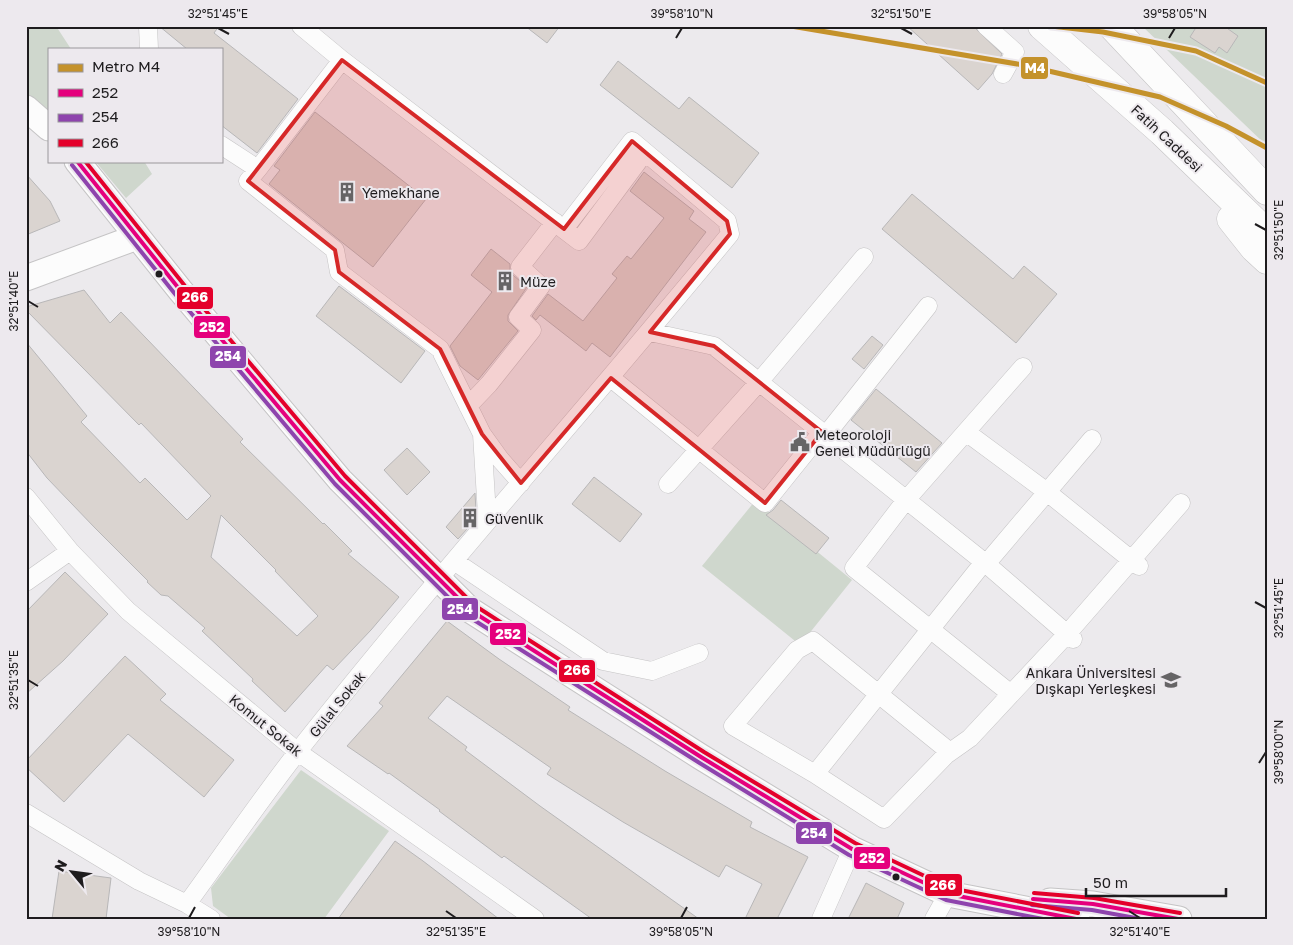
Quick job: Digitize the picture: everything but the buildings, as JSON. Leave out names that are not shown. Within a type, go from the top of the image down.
[{"type":"main road","name":"Fatih Caddesi","points":[[1042,26],[1162,132],[1267,233]]},
{"type":"main road","points":[[1112,26],[1267,191]]},
{"type":"main road","points":[[26,108],[48,127]]},
{"type":"main road","points":[[1209,129],[1267,176]]},
{"type":"main road","points":[[1162,132],[1254,248],[1267,260]]},
{"type":"main road","points":[[78,162],[180,290],[340,480],[447,570],[470,610],[701,757],[852,849],[948,894],[1077,919]]},
{"type":"main road","points":[[26,278],[137,236]]},
{"type":"main road","points":[[948,894],[1094,904],[1179,919]]},
{"type":"street","points":[[148,26],[149,48]]},
{"type":"street","points":[[301,26],[342,60],[559,225],[578,242],[638,147]]},
{"type":"street","points":[[986,26],[1015,52],[1003,74]]},
{"type":"street","points":[[342,60],[248,181],[335,250],[339,272],[440,349],[482,434],[521,483]]},
{"type":"street","points":[[222,146],[258,169]]},
{"type":"street","points":[[468,406],[489,384],[532,330],[518,317],[541,286],[520,267],[559,225],[638,147]]},
{"type":"street","name":"Gülal Sokak","points":[[187,904],[298,752],[447,570],[650,332],[730,234],[727,221],[638,147]]},
{"type":"street","points":[[668,484],[759,382],[864,257]]},
{"type":"street","points":[[611,378],[700,448],[765,503],[928,306]]},
{"type":"street","points":[[650,332],[714,346],[985,563],[1070,636]]},
{"type":"street","points":[[1011,694],[854,568],[906,500],[1023,367]]},
{"type":"street","points":[[966,432],[1047,492],[1135,563]]},
{"type":"street","points":[[466,538],[487,515],[482,434]]},
{"type":"street","points":[[815,774],[930,629],[1092,439]]},
{"type":"street","name":"Komut Sokak","points":[[26,497],[70,551],[128,611],[298,752],[536,919]]},
{"type":"street","points":[[950,752],[813,641],[797,650],[733,726],[815,774],[884,819],[950,752],[970,738],[1011,694],[1070,636],[1135,563],[1181,503]]},
{"type":"street","points":[[26,582],[70,551]]},
{"type":"street","points":[[447,570],[603,662],[652,671],[699,652]]},
{"type":"street","points":[[26,813],[139,881],[187,904],[210,919]]},
{"type":"street","points":[[821,919],[852,849]]},
{"type":"street","points":[[934,919],[948,894]]},
{"type":"highlighted area","points":[[342,60],[564,229],[632,141],[727,221],[730,234],[650,332],[714,346],[822,432],[765,503],[611,378],[521,483],[482,434],[440,349],[339,272],[335,250],[248,181]]},
{"type":"shaded area","points":[[26,26],[56,26],[70,48],[48,48],[48,113],[26,92]]},
{"type":"shaded area","points":[[1142,26],[1267,26],[1267,146]]},
{"type":"shaded area","points":[[96,162],[145,162],[152,174],[126,198]]},
{"type":"shaded area","points":[[755,501],[852,580],[800,645],[702,566]]},
{"type":"shaded area","points":[[301,770],[389,831],[324,919],[231,919],[213,906],[211,888]]},
{"type":"metro line","name":"M4","points":[[791,26],[1023,65],[1160,97],[1226,126],[1267,148]]},
{"type":"metro line","name":"M4","points":[[1051,26],[1103,32],[1196,51],[1267,83]]},
{"type":"transit line","name":"252","points":[[78,162],[180,290],[340,480],[470,610],[701,757],[852,849],[948,894],[1076,919]]},
{"type":"transit line","name":"266","points":[[86,162],[185,286],[345,476],[474,605],[704,752],[855,843],[950,888],[1078,913]]},
{"type":"transit line","name":"254","points":[[72,165],[175,294],[335,484],[466,615],[849,855],[946,900],[1043,919]]},
{"type":"transit line","name":"266","points":[[1034,893],[1094,898],[1180,913]]},
{"type":"transit line","name":"252","points":[[1033,899],[1093,904],[1178,919]]},
{"type":"transit line","name":"254","points":[[1032,905],[1092,910],[1141,919]]},
{"type":"place","name":"Yemekhane","points":[[347,192]]},
{"type":"place","name":"Müze","points":[[505,281]]},
{"type":"place","name":"Meteoroloji Genel Müdürlüğü","points":[[800,442]]},
{"type":"place","name":"Güvenlik","points":[[470,518]]},
{"type":"place","name":"Ankara Üniversitesi Dışkapı Yerleşkesi","points":[[1171,680]]}]
